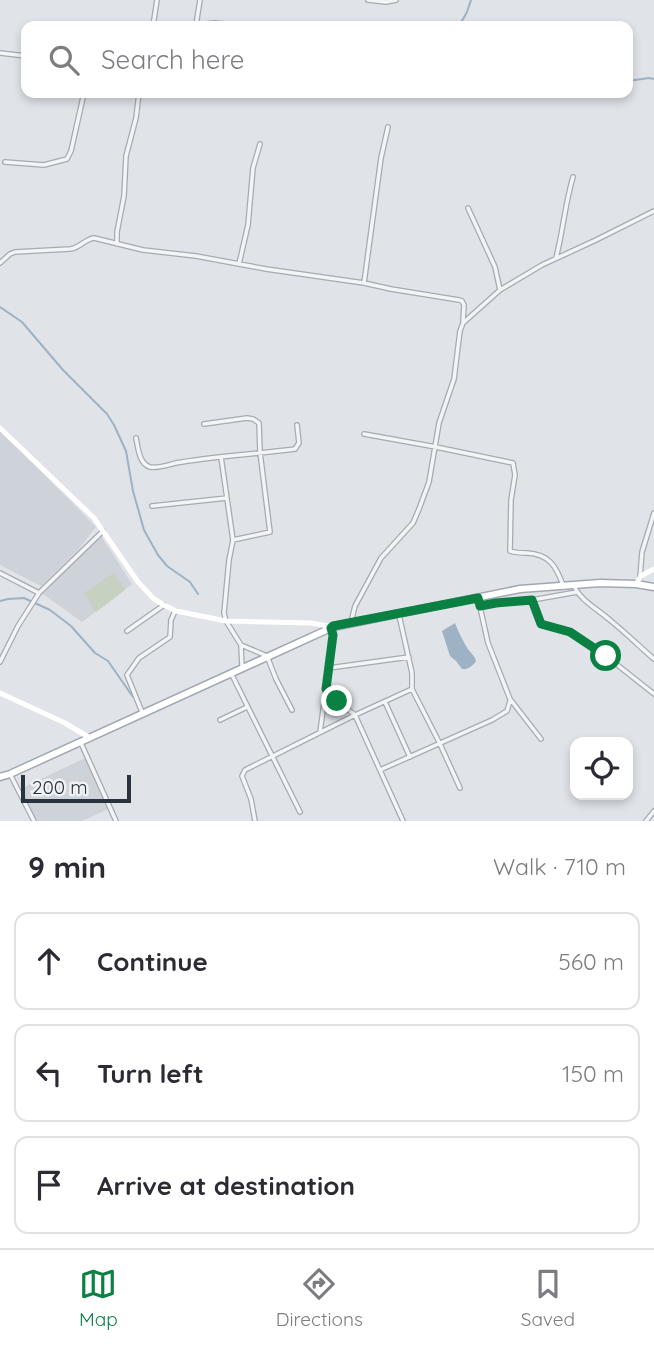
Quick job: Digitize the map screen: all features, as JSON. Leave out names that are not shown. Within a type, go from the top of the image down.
[{"type":"main road","points":[[0,777],[332,627],[520,589],[638,580],[654,587]]},
{"type":"street","points":[[154,21],[157,0]]},
{"type":"street","points":[[197,21],[200,0]]},
{"type":"street","points":[[368,0],[396,0]]},
{"type":"street","points":[[0,53],[21,55]]},
{"type":"street","points":[[5,162],[44,165],[66,159],[71,151],[83,98]]},
{"type":"street","points":[[117,244],[126,156],[139,98]]},
{"type":"street","points":[[364,282],[381,158],[388,127]]},
{"type":"street","points":[[239,264],[248,225],[253,168],[260,144]]},
{"type":"street","points":[[556,258],[573,177]]},
{"type":"street","points":[[468,208],[495,267],[500,290]]},
{"type":"street","points":[[463,323],[500,290],[542,264],[654,211]]},
{"type":"street","points":[[0,263],[15,252],[74,249],[92,238],[143,250],[364,282],[462,301],[463,323],[454,379],[438,429],[429,482],[416,518],[381,558],[358,599],[351,622]]},
{"type":"street","points":[[204,424],[239,419],[253,419],[259,423],[270,532],[233,540]]},
{"type":"street","points":[[136,439],[142,460],[149,467],[297,447],[298,425]]},
{"type":"street","points":[[0,428],[78,501],[99,525],[138,582],[154,599],[164,605],[176,611],[226,621],[311,622],[332,627],[320,732]]},
{"type":"street","points":[[364,434],[513,463],[516,475],[511,500],[510,551],[534,554],[551,560],[563,585]]},
{"type":"street","points":[[220,457],[233,540],[224,613],[241,645],[242,667]]},
{"type":"street","points":[[152,506],[227,498]]},
{"type":"street","points":[[638,580],[642,552],[654,513]]},
{"type":"street","points":[[0,662],[39,593],[103,531]]},
{"type":"street","points":[[638,580],[654,569]]},
{"type":"street","points":[[0,573],[39,593]]},
{"type":"street","points":[[573,584],[577,592],[654,659]]},
{"type":"street","points":[[480,606],[577,592]]},
{"type":"street","points":[[478,598],[488,643],[510,699],[541,739]]},
{"type":"street","points":[[532,600],[541,624],[561,628],[581,639],[654,694]]},
{"type":"street","points":[[127,631],[164,605]]},
{"type":"street","points":[[143,714],[127,675],[139,658],[170,637],[171,620],[176,611]]},
{"type":"street","points":[[398,613],[413,676],[412,688],[460,788]]},
{"type":"street","points":[[241,645],[267,656],[292,710]]},
{"type":"street","points":[[329,668],[409,657]]},
{"type":"street","points":[[231,673],[300,812]]},
{"type":"street","points":[[256,821],[243,773],[245,770],[412,688]]},
{"type":"street","points":[[326,689],[355,715],[403,821]]},
{"type":"street","points":[[0,693],[65,723],[90,738]]},
{"type":"street","points":[[380,771],[492,720],[504,713],[509,707],[510,699]]},
{"type":"street","points":[[385,702],[410,757]]},
{"type":"street","points":[[220,720],[247,708]]},
{"type":"street","points":[[81,742],[116,821]]},
{"type":"street","points":[[10,774],[34,821]]},
{"type":"street","points":[[646,821],[654,811]]},
{"type":"shaded area","points":[[0,430],[96,527],[78,550],[41,586],[0,565]]},
{"type":"shaded area","points":[[101,536],[132,584],[82,622],[43,594]]},
{"type":"shaded area","points":[[85,758],[108,809],[82,821],[36,821],[20,789]]},
{"type":"green space","points":[[114,573],[125,590],[96,612],[84,593]]},
{"type":"water","points":[[455,623],[476,661],[466,669],[462,669],[450,656],[442,631]]},
{"type":"waterway","points":[[462,21],[471,0]]},
{"type":"waterway","points":[[633,80],[654,79]]},
{"type":"waterway","points":[[0,307],[22,322],[63,370],[107,414],[126,451],[144,530],[167,566],[190,582],[198,594]]},
{"type":"waterway","points":[[0,601],[24,598],[50,610],[71,626],[95,653],[108,661],[133,697]]},
{"type":"route","points":[[337,701],[326,689],[333,626],[478,598],[480,606],[532,600],[541,624],[570,632],[606,656]]}]
